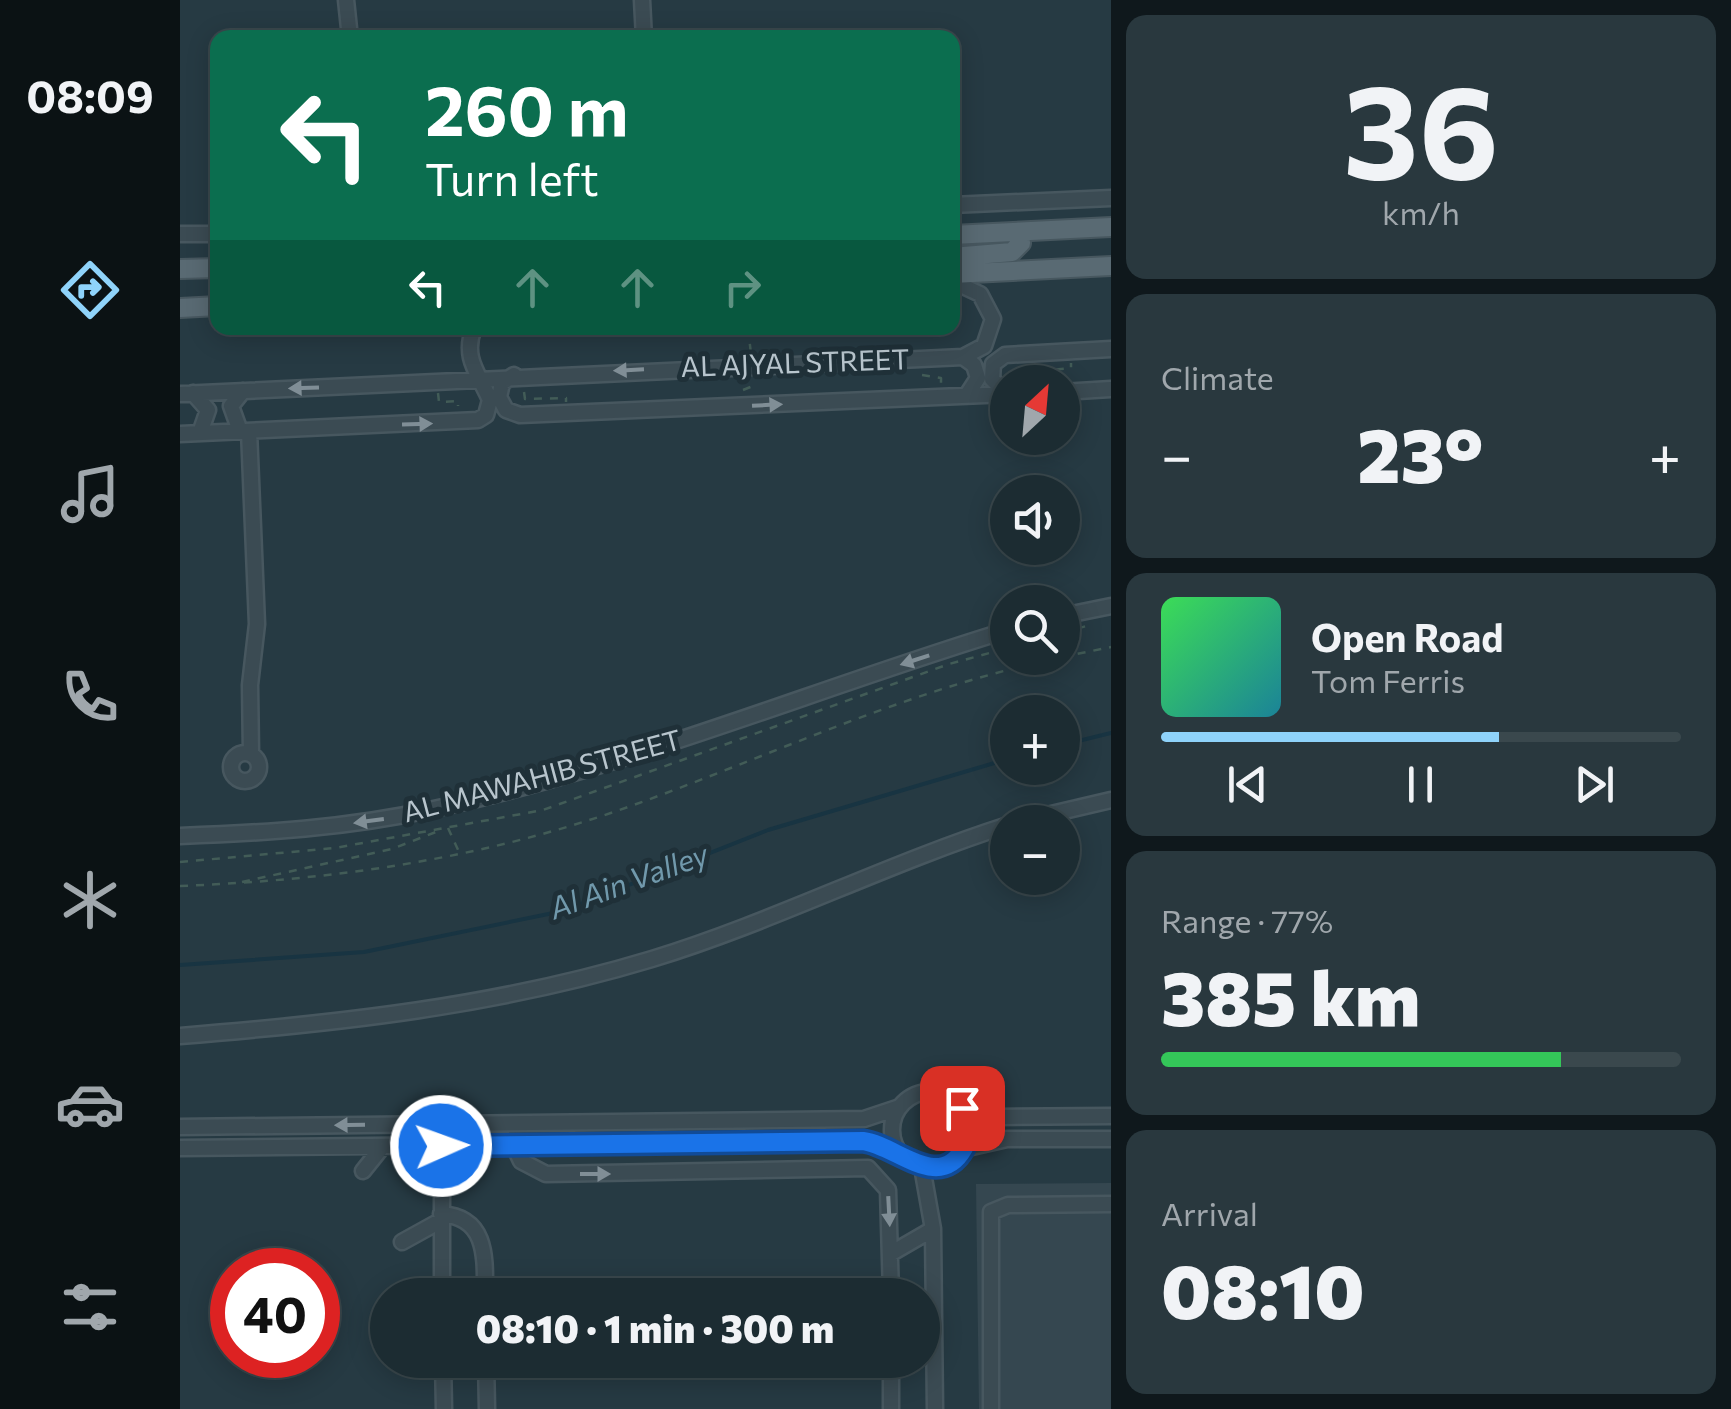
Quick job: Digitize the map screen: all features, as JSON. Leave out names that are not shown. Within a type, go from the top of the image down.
[{"type":"main road","points":[[960,235],[1111,227]]},
{"type":"main road","points":[[960,256],[1012,252],[1021,243],[1019,232]]},
{"type":"main road","points":[[960,276],[1111,266]]},
{"type":"main road","points":[[180,270],[210,268]]},
{"type":"main road","points":[[180,308],[210,306]]},
{"type":"street","points":[[346,0],[349,30]]},
{"type":"street","points":[[642,0],[644,30]]},
{"type":"street","points":[[960,205],[1111,198]]},
{"type":"street","points":[[180,234],[210,234]]},
{"type":"street","points":[[960,282],[980,294],[994,320],[984,346],[963,356],[977,371],[976,385],[967,395]]},
{"type":"street","points":[[180,434],[478,420],[489,407],[488,394],[476,380],[470,353],[473,335]]},
{"type":"street","name":"AL AJYAL STREET","points":[[996,365],[998,358],[1012,353],[1111,349]]},
{"type":"street","name":"AL AJYAL STREET","points":[[186,394],[963,356]]},
{"type":"street","name":"AL AJYAL STREET","points":[[519,375],[499,390],[506,410],[520,416],[990,394]]},
{"type":"street","points":[[1080,391],[1111,389]]},
{"type":"street","points":[[244,391],[230,406],[244,431],[257,624],[250,685],[251,754]]},
{"type":"street","points":[[186,394],[208,410],[200,434]]},
{"type":"street","points":[[1080,612],[1111,606]]},
{"type":"street","name":"AL MAWAHIB STREET","points":[[180,836],[334,826],[466,802],[611,763],[990,636]]},
{"type":"street","points":[[1080,807],[1111,800]]},
{"type":"street","points":[[180,1036],[426,1012],[557,986],[751,925],[863,877],[990,832]]},
{"type":"street","points":[[180,1127],[864,1120],[931,1092],[948,1097],[962,1108],[998,1118],[1111,1116]]},
{"type":"street","points":[[899,1152],[892,1134],[900,1107]]},
{"type":"street","points":[[180,1148],[863,1141],[899,1152],[922,1167],[950,1163],[963,1149],[968,1124],[962,1108]]},
{"type":"street","points":[[963,1149],[1007,1139],[1111,1139]]},
{"type":"street","points":[[766,1171],[785,1142]]},
{"type":"street","points":[[513,1144],[521,1161],[546,1174],[858,1166],[877,1173],[888,1190],[890,1278]]},
{"type":"street","points":[[442,1278],[442,1170],[462,1145]]},
{"type":"street","points":[[363,1171],[383,1146]]},
{"type":"street","points":[[418,1146],[442,1170]]},
{"type":"street","points":[[922,1167],[934,1229],[935,1409]]},
{"type":"street","points":[[991,1409],[991,1212],[1008,1205],[1111,1204]]},
{"type":"street","points":[[402,1242],[440,1218],[464,1219],[481,1237],[485,1278]]},
{"type":"street","points":[[890,1254],[934,1229]]},
{"type":"street","points":[[443,1378],[444,1409]]},
{"type":"street","points":[[486,1378],[487,1409]]},
{"type":"street","points":[[891,1378],[891,1409]]},
{"type":"path","points":[[744,406],[744,388],[753,386],[749,335]]},
{"type":"path","points":[[1070,351],[1071,365]]},
{"type":"path","points":[[922,358],[922,378],[941,378],[941,396]]},
{"type":"path","points":[[519,375],[525,399],[566,398],[567,414]]},
{"type":"path","points":[[438,383],[439,402],[458,401],[458,422]]},
{"type":"path","points":[[1080,628],[1095,624]]},
{"type":"path","points":[[1080,653],[1111,646]]},
{"type":"path","points":[[180,886],[362,874],[459,854],[624,809],[896,703],[996,675]]},
{"type":"path","points":[[231,884],[392,849],[447,826],[459,854]]},
{"type":"shaded area","points":[[1111,1183],[1111,1409],[979,1409],[976,1184]]},
{"type":"waterway","name":"Al Ain Valley","points":[[1080,741],[1111,733]]},
{"type":"waterway","name":"Al Ain Valley","points":[[180,965],[364,952],[563,911],[768,830],[990,764]]},
{"type":"route","points":[[441,1146],[863,1141],[882,1144],[913,1164],[932,1168],[950,1163],[963,1149],[968,1124],[962,1108]]}]
